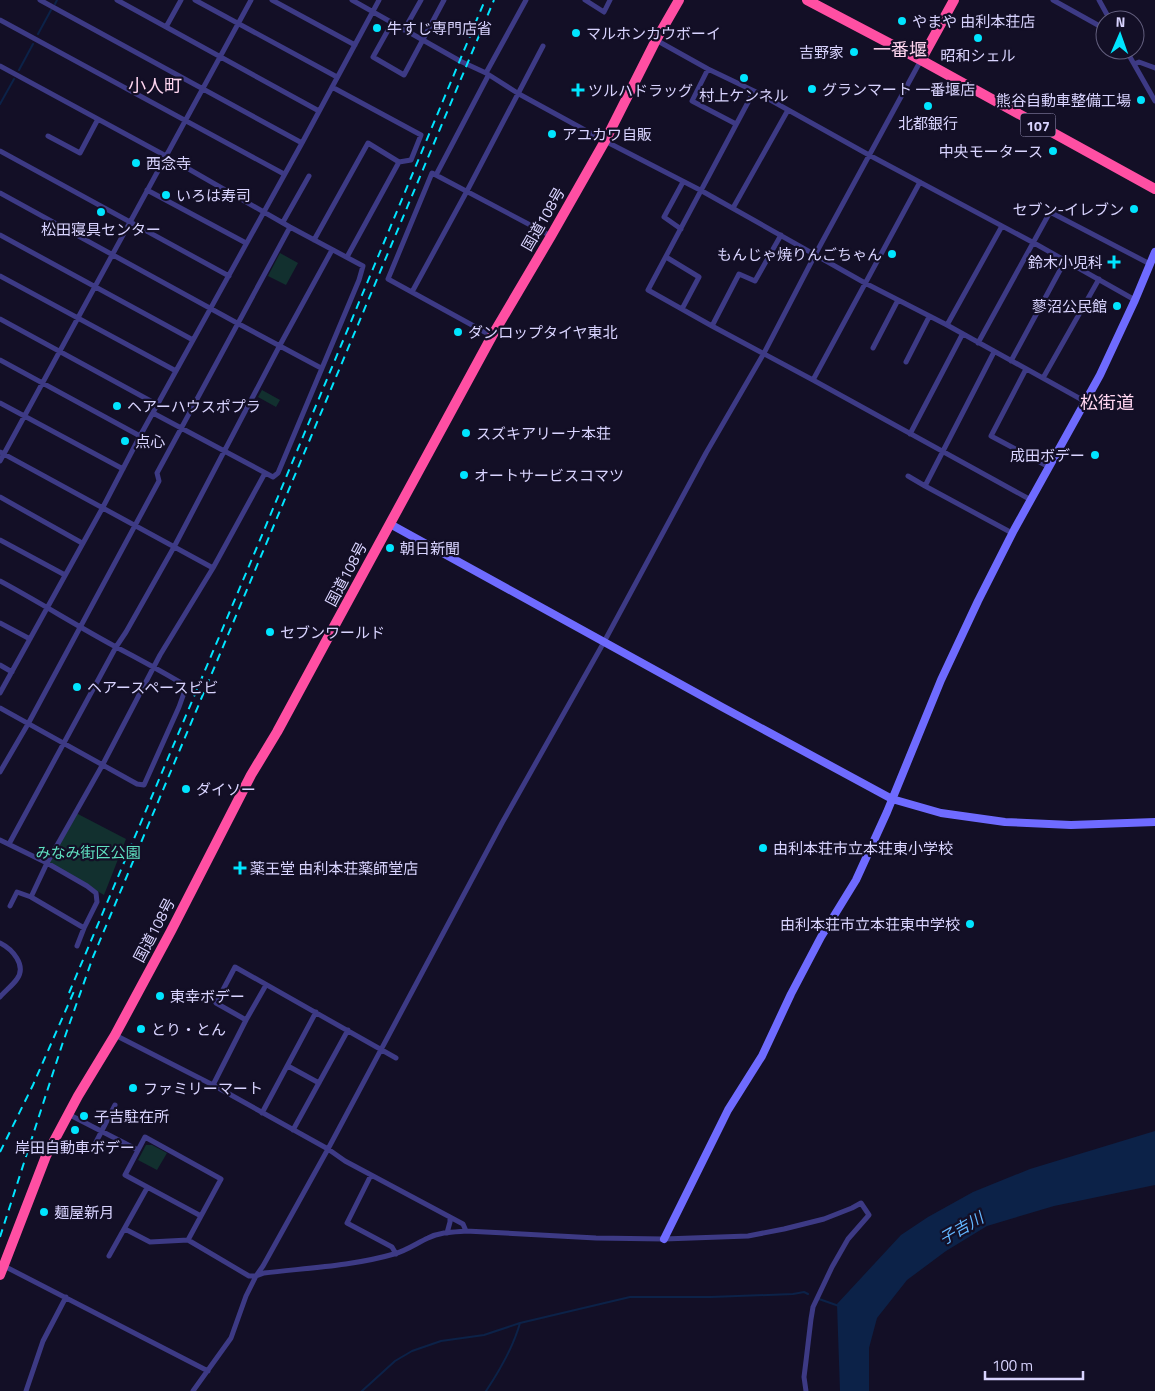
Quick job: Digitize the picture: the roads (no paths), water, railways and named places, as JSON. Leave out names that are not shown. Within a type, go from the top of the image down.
[{"type":"highway","name":"国道108号","points":[[1,1268],[46,1156],[68,1114],[115,1035],[252,775],[492,336],[605,141],[678,0]]},
{"type":"highway","points":[[807,0],[921,60],[954,0]]},
{"type":"highway","name":"107","points":[[921,60],[1155,189]]},
{"type":"street","points":[[40,0],[302,143]]},
{"type":"street","points":[[117,0],[319,111]]},
{"type":"street","points":[[166,27],[181,0]]},
{"type":"street","points":[[195,0],[337,77]]},
{"type":"street","points":[[0,460],[2,453],[25,416],[251,0]]},
{"type":"street","points":[[272,0],[355,45]]},
{"type":"street","points":[[352,0],[519,94],[702,191],[865,283],[947,325],[1086,402]]},
{"type":"street","points":[[0,694],[379,0]]},
{"type":"street","points":[[404,30],[421,0]]},
{"type":"street","points":[[392,23],[373,57],[404,75],[444,0]]},
{"type":"street","points":[[436,175],[526,0]]},
{"type":"street","points":[[585,0],[604,12],[610,0]]},
{"type":"street","points":[[1053,0],[1095,23]]},
{"type":"street","points":[[0,20],[284,174]]},
{"type":"street","points":[[656,40],[1034,243],[1135,300]]},
{"type":"street","points":[[412,292],[543,46]]},
{"type":"street","points":[[193,1391],[231,1338],[246,1296],[256,1276],[328,1150],[502,823],[604,642],[706,453],[764,353],[815,254],[921,60]]},
{"type":"street","points":[[1132,60],[1155,102]]},
{"type":"street","points":[[1134,64],[1139,62],[1155,67]]},
{"type":"street","points":[[0,66],[363,266],[359,280],[278,472],[273,477],[153,413]]},
{"type":"street","points":[[708,68],[692,101],[736,124]]},
{"type":"street","points":[[314,240],[368,142],[399,162],[411,160],[421,135],[332,86]]},
{"type":"street","points":[[754,92],[648,290],[1031,500]]},
{"type":"street","points":[[733,208],[788,110]]},
{"type":"street","points":[[48,136],[80,153],[98,119]]},
{"type":"street","points":[[0,151],[229,276]]},
{"type":"street","points":[[347,257],[399,162]]},
{"type":"street","points":[[492,336],[388,279],[432,173],[551,236]]},
{"type":"street","points":[[283,222],[309,176]]},
{"type":"street","points":[[681,228],[664,217],[683,182]]},
{"type":"street","points":[[813,380],[920,182]]},
{"type":"street","points":[[147,190],[246,243]]},
{"type":"street","points":[[0,193],[321,368]]},
{"type":"street","points":[[978,343],[1050,212],[1150,264]]},
{"type":"street","points":[[947,325],[1002,226]]},
{"type":"street","points":[[0,772],[28,724],[159,481],[156,473],[290,227]]},
{"type":"street","points":[[0,235],[193,340]]},
{"type":"street","points":[[712,326],[739,274],[754,281],[781,236]]},
{"type":"street","points":[[9,844],[116,647],[174,547],[332,250]]},
{"type":"street","points":[[664,1239],[728,1110],[762,1056],[791,994],[821,937],[856,880],[941,680],[978,601],[1012,533],[1100,376],[1155,252]]},
{"type":"street","points":[[666,257],[700,277],[682,309]]},
{"type":"street","points":[[1011,361],[1065,260]]},
{"type":"street","points":[[0,276],[176,372]]},
{"type":"street","points":[[1043,378],[1099,279]]},
{"type":"street","points":[[873,348],[898,300]]},
{"type":"street","points":[[906,362],[929,317]]},
{"type":"street","points":[[0,319],[158,405]]},
{"type":"street","points":[[910,434],[962,335]]},
{"type":"street","points":[[925,486],[994,352]]},
{"type":"street","points":[[0,360],[140,436]]},
{"type":"street","points":[[1026,369],[991,436],[1049,467]]},
{"type":"street","points":[[0,403],[123,469]]},
{"type":"street","points":[[2,453],[212,568]]},
{"type":"street","points":[[31,897],[160,654],[212,568],[265,473]]},
{"type":"street","points":[[908,476],[1012,533]]},
{"type":"street","points":[[0,497],[82,543]]},
{"type":"street","points":[[390,524],[892,799],[941,813],[1005,822],[1071,825],[1155,822]]},
{"type":"street","points":[[0,540],[65,575]]},
{"type":"street","points":[[0,581],[183,684],[184,693],[144,785],[137,784],[0,708]]},
{"type":"street","points":[[0,623],[30,639]]},
{"type":"street","points":[[0,665],[12,672]]},
{"type":"street","points":[[0,840],[87,886],[96,893],[97,902],[77,946]]},
{"type":"street","points":[[10,906],[17,892],[31,897],[84,928]]},
{"type":"street","points":[[0,943],[13,952],[18,960],[20,969],[18,978],[0,996]]},
{"type":"street","points":[[246,1020],[216,1003],[234,967],[396,1058]]},
{"type":"street","points":[[213,1085],[266,985]]},
{"type":"street","points":[[262,1113],[316,1012]]},
{"type":"street","points":[[293,1130],[348,1030]]},
{"type":"street","points":[[115,1035],[213,1085],[463,1224],[466,1231]]},
{"type":"street","points":[[288,1066],[319,1083]]},
{"type":"street","points":[[94,1146],[115,1105]]},
{"type":"street","points":[[68,1114],[138,1150]]},
{"type":"street","points":[[188,1240],[201,1216],[221,1179],[145,1137],[125,1175],[201,1216]]},
{"type":"street","points":[[371,1174],[346,1223],[392,1247],[396,1254]]},
{"type":"street","points":[[109,1256],[147,1188]]},
{"type":"street","points":[[125,1230],[150,1242],[188,1240],[249,1276],[256,1276],[264,1273],[368,1260],[396,1254],[437,1234],[466,1231],[596,1238],[664,1239],[748,1236],[824,1218],[861,1203],[869,1215],[848,1239],[822,1285],[813,1307],[804,1377],[806,1391]]},
{"type":"street","points":[[447,1233],[450,1217]]},
{"type":"street","points":[[1,1268],[66,1297],[208,1371]]},
{"type":"street","points":[[26,1391],[43,1341],[66,1297]]},
{"type":"water","name":"子吉川","points":[[1155,1131],[1155,1185],[1054,1206],[987,1226],[946,1251],[907,1280],[877,1318],[869,1348],[869,1391],[840,1391],[837,1304],[901,1235],[928,1217],[973,1192],[1030,1169]]},
{"type":"waterway","points":[[55,4],[57,0]]},
{"type":"waterway","points":[[38,34],[51,10]]},
{"type":"waterway","points":[[19,70],[33,44]]},
{"type":"waterway","points":[[0,104],[14,79]]},
{"type":"waterway","points":[[362,1391],[395,1361],[412,1351],[441,1341],[484,1335],[520,1323],[630,1297],[711,1297],[804,1292],[808,1294]]},
{"type":"waterway","points":[[819,1299],[839,1306]]},
{"type":"waterway","points":[[486,1391],[506,1358],[520,1323]]},
{"type":"railway","points":[[69,993],[485,0]]},
{"type":"railway","points":[[0,1237],[62,1045],[93,957],[494,0]]},
{"type":"railway","points":[[0,1152],[33,1085],[75,989]]},
{"type":"place","name":"やまや 由利本荘店","points":[[902,21]]},
{"type":"place","name":"牛すじ専門店省","points":[[377,28]]},
{"type":"place","name":"マルホンカウボーイ","points":[[576,33]]},
{"type":"place","name":"昭和シェル","points":[[978,38]]},
{"type":"place","name":"吉野家","points":[[854,52]]},
{"type":"place","name":"村上ケンネル","points":[[744,78]]},
{"type":"place","name":"グランマート 一番堰店","points":[[812,89]]},
{"type":"place","name":"ツルハドラッグ","points":[[578,90]]},
{"type":"place","name":"熊谷自動車整備工場","points":[[1141,100]]},
{"type":"place","name":"北都銀行","points":[[928,106]]},
{"type":"place","name":"アユカワ自販","points":[[552,134]]},
{"type":"place","name":"中央モータース","points":[[1053,151]]},
{"type":"place","name":"西念寺","points":[[136,163]]},
{"type":"place","name":"いろは寿司","points":[[166,195]]},
{"type":"place","name":"セブン-イレブン","points":[[1134,209]]},
{"type":"place","name":"松田寝具センター","points":[[101,212]]},
{"type":"place","name":"もんじゃ焼りんごちゃん","points":[[892,254]]},
{"type":"place","name":"鈴木小児科","points":[[1114,262]]},
{"type":"place","name":"蓼沼公民館","points":[[1117,306]]},
{"type":"place","name":"ダンロップタイヤ東北","points":[[458,332]]},
{"type":"place","name":"ヘアーハウスポプラ","points":[[117,406]]},
{"type":"place","name":"スズキアリーナ本荘","points":[[466,433]]},
{"type":"place","name":"点心","points":[[125,441]]},
{"type":"place","name":"成田ボデー","points":[[1095,455]]},
{"type":"place","name":"オートサービスコマツ","points":[[464,475]]},
{"type":"place","name":"朝日新聞","points":[[390,548]]},
{"type":"place","name":"セブンワールド","points":[[270,632]]},
{"type":"place","name":"ヘアースペースビビ","points":[[77,687]]},
{"type":"place","name":"ダイソー","points":[[186,789]]},
{"type":"place","name":"由利本荘市立本荘東小学校","points":[[763,848]]},
{"type":"place","name":"薬王堂 由利本荘薬師堂店","points":[[240,868]]},
{"type":"place","name":"由利本荘市立本荘東中学校","points":[[970,924]]},
{"type":"place","name":"東幸ボデー","points":[[160,996]]},
{"type":"place","name":"とり・とん","points":[[141,1029]]},
{"type":"place","name":"ファミリーマート","points":[[133,1088]]},
{"type":"place","name":"子吉駐在所","points":[[84,1116]]},
{"type":"place","name":"岸田自動車ボデー","points":[[75,1130]]},
{"type":"place","name":"麺屋新月","points":[[44,1212]]},
{"type":"district","name":"一番堰","points":[[900,49]]},
{"type":"district","name":"小人町","points":[[155,85]]},
{"type":"district","name":"松街道","points":[[1107,402]]},
{"type":"park label","name":"みなみ街区公園","points":[[88,852]]}]
